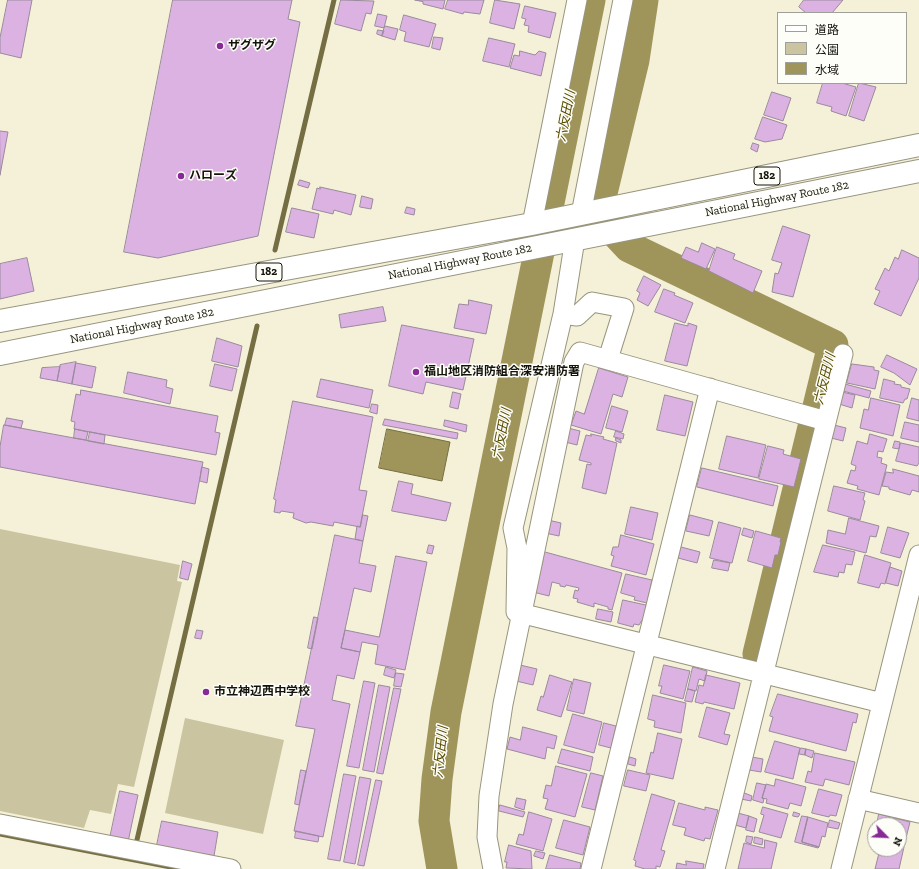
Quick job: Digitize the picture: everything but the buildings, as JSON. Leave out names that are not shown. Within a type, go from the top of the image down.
[{"type":"highway","name":"National Highway Route 182","points":[[0,321],[535,224],[919,144]]},
{"type":"highway","name":"National Highway Route 182","points":[[0,354],[919,171]]},
{"type":"street","points":[[535,224],[577,0]]},
{"type":"street","points":[[580,214],[623,0]]},
{"type":"street","points":[[575,240],[563,314],[513,528],[517,548],[516,612],[882,703]]},
{"type":"street","points":[[563,314],[577,316],[592,302],[624,308],[608,359]]},
{"type":"street","points":[[493,869],[487,837],[489,796],[503,704],[574,362],[580,352],[819,419]]},
{"type":"street","points":[[715,869],[763,674],[819,419],[843,354]]},
{"type":"street","points":[[591,869],[710,388]]},
{"type":"street","points":[[841,869],[882,703],[913,608],[919,555]]},
{"type":"street","points":[[858,799],[919,813]]},
{"type":"street","points":[[0,824],[231,869]]},
{"type":"green space","points":[[0,529],[180,565],[177,581],[182,582],[134,787],[118,784],[111,814],[90,810],[84,828],[0,811]]},
{"type":"green space","points":[[185,718],[284,740],[263,834],[165,813]]},
{"type":"water","points":[[387,429],[450,442],[442,481],[379,468]]},
{"type":"waterway","points":[[275,250],[334,0]]},
{"type":"waterway","name":"六反田川","points":[[442,869],[434,821],[437,779],[446,712],[590,0]]},
{"type":"waterway","name":"六反田川","points":[[643,0],[634,60],[602,193],[602,218],[629,247],[833,345],[758,654]]},
{"type":"waterway","points":[[136,844],[257,326]]},
{"type":"waterway","points":[[0,834],[181,869]]},
{"type":"place","name":"ザグザグ","points":[[220,46]]},
{"type":"place","name":"ハローズ","points":[[181,176]]},
{"type":"place","name":"福山地区消防組合深安消防署","points":[[416,372]]},
{"type":"place","name":"市立神辺西中学校","points":[[206,692]]}]
